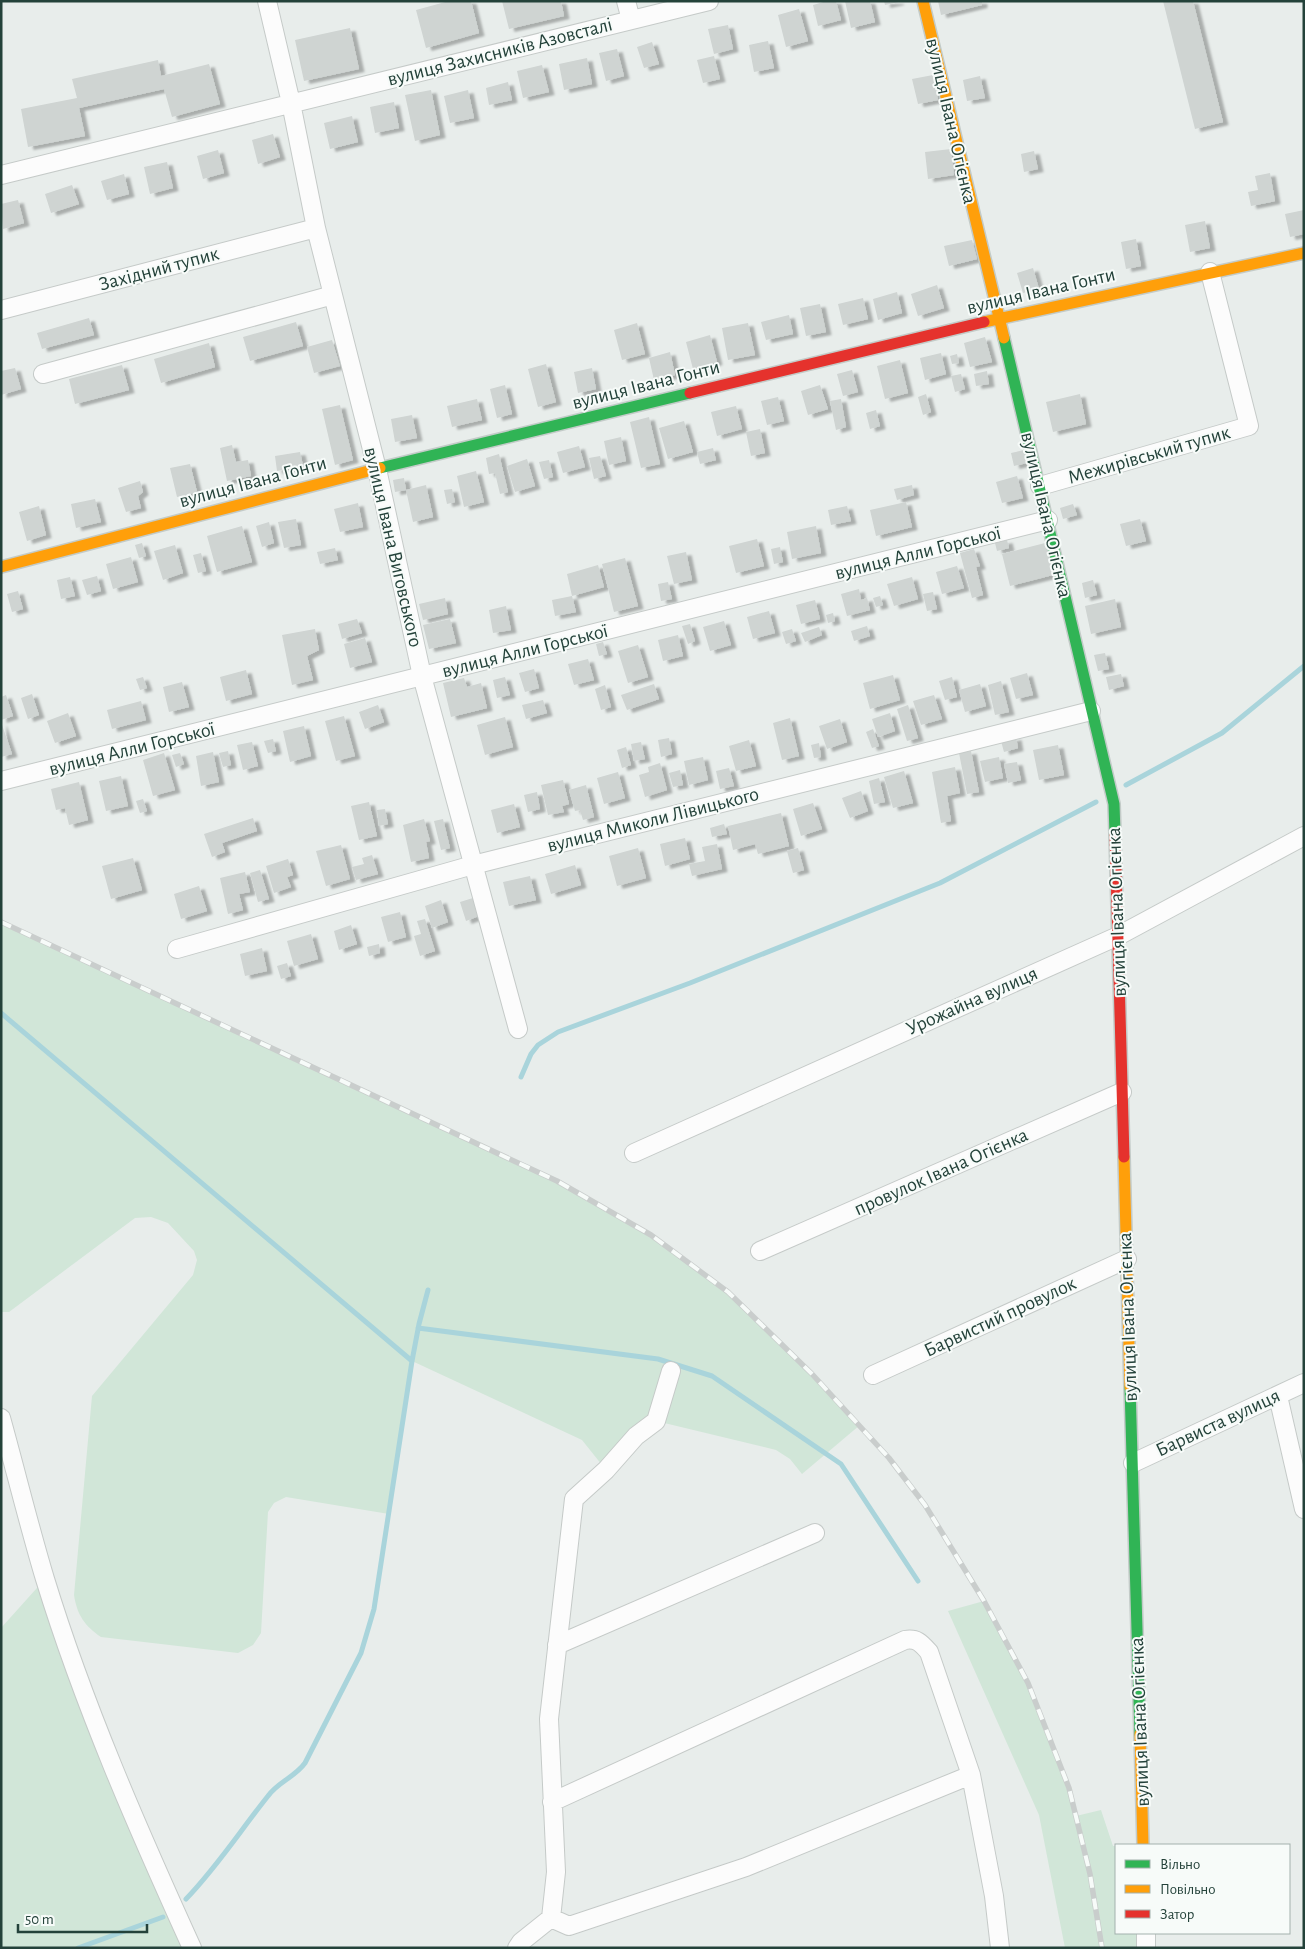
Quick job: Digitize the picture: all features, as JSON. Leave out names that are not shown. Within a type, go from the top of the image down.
[{"type":"street","points":[[267,1],[291,103]]},
{"type":"street","points":[[626,1],[630,20]]},
{"type":"street","name":"вулиця Захисників Азовсталі","points":[[1,175],[709,1]]},
{"type":"street","name":"вулиця Івана Огієнка","points":[[923,1],[998,319],[1040,486],[1114,804],[1143,1844]]},
{"type":"street","name":"вулиця Івана Виговського","points":[[291,103],[316,228],[377,469],[422,676],[518,1029]]},
{"type":"street","name":"Західний тупик","points":[[1,310],[316,228]]},
{"type":"street","name":"вулиця Івана Гонти","points":[[1,566],[377,469],[998,319],[1304,253]]},
{"type":"street","name":"Межирівський тупик","points":[[1040,486],[1249,426],[1210,272]]},
{"type":"street","points":[[43,374],[333,295]]},
{"type":"street","name":"вулиця Алли Горської","points":[[1,781],[1048,520]]},
{"type":"street","name":"вулиця Миколи Лівицького","points":[[177,949],[217,936],[473,865],[1091,711]]},
{"type":"street","name":"Урожайна вулиця","points":[[634,1153],[1118,936],[1304,836]]},
{"type":"street","name":"провулок Івана Огієнка","points":[[760,1251],[1122,1092]]},
{"type":"street","name":"Барвистий провулок","points":[[873,1375],[1127,1259]]},
{"type":"street","points":[[517,1948],[521,1942],[551,1918],[556,1872],[549,1719],[574,1498],[606,1470],[636,1436],[656,1421],[671,1371]]},
{"type":"street","name":"Барвиста вулиця","points":[[1133,1463],[1304,1383]]},
{"type":"street","points":[[1278,1396],[1304,1509]]},
{"type":"street","points":[[1,1418],[45,1579],[68,1650],[122,1793],[192,1948]]},
{"type":"street","points":[[557,1645],[815,1533]]},
{"type":"street","points":[[552,1802],[913,1638],[929,1652],[971,1776],[994,1896],[1000,1948]]},
{"type":"street","points":[[551,1918],[569,1926],[746,1867],[971,1776]]},
{"type":"street","points":[[1146,1934],[1146,1948]]},
{"type":"green space","points":[[1,922],[487,1147],[581,1194],[612,1212],[671,1249],[745,1306],[779,1339],[860,1425],[802,1474],[790,1459],[776,1450],[656,1421],[606,1470],[582,1440],[412,1361],[389,1514],[286,1497],[274,1503],[268,1512],[261,1633],[253,1645],[238,1653],[101,1637],[90,1629],[83,1619],[77,1608],[74,1595],[92,1396],[193,1275],[197,1260],[194,1251],[168,1223],[151,1217],[135,1218],[9,1312],[1,1312]]},
{"type":"green space","points":[[45,1579],[192,1948],[1,1948],[1,1628]]},
{"type":"green space","points":[[984,1601],[1024,1679],[1048,1732],[1068,1787],[1076,1816],[1101,1810],[1113,1846],[1115,1846],[1115,1934],[1146,1934],[1146,1948],[1065,1948],[1039,1815],[948,1611]]},
{"type":"building","points":[[449,1],[471,1],[479,33],[426,48],[416,10]]},
{"type":"building","points":[[502,1],[561,1],[564,16],[509,29]]},
{"type":"building","points":[[827,1],[836,1],[841,20],[818,26],[813,5]]},
{"type":"building","points":[[845,1],[870,1],[875,22],[851,28]]},
{"type":"building","points":[[884,1],[898,1],[899,2],[885,5]]},
{"type":"building","points":[[938,1],[982,1],[982,5],[941,15]]},
{"type":"building","points":[[1163,1],[1193,1],[1223,122],[1195,129]]},
{"type":"building","points":[[799,9],[808,41],[786,47],[778,15]]},
{"type":"building","points":[[728,25],[733,49],[714,54],[708,29]]},
{"type":"building","points":[[350,28],[359,69],[304,81],[295,40]]},
{"type":"building","points":[[768,41],[774,68],[754,72],[749,45]]},
{"type":"building","points":[[652,42],[659,64],[644,68],[637,47]]},
{"type":"building","points":[[617,49],[624,76],[606,81],[599,53]]},
{"type":"building","points":[[714,56],[720,79],[703,83],[697,60]]},
{"type":"building","points":[[587,58],[592,84],[564,90],[559,64]]},
{"type":"building","points":[[158,60],[161,76],[209,64],[220,104],[172,117],[164,89],[79,108],[85,136],[28,147],[21,109],[77,98],[72,79]]},
{"type":"building","points":[[542,65],[549,92],[523,98],[517,71]]},
{"type":"building","points":[[933,75],[938,100],[918,104],[912,79]]},
{"type":"building","points":[[980,76],[985,98],[967,101],[963,80]]},
{"type":"building","points":[[508,82],[512,100],[489,105],[486,88]]},
{"type":"building","points":[[431,90],[440,135],[415,141],[405,95]]},
{"type":"building","points":[[468,90],[474,118],[450,123],[444,96]]},
{"type":"building","points":[[394,102],[399,128],[375,133],[370,107]]},
{"type":"building","points":[[352,116],[358,142],[330,149],[324,123]]},
{"type":"building","points":[[273,134],[280,157],[258,164],[252,140]]},
{"type":"building","points":[[951,149],[954,175],[928,179],[925,152]]},
{"type":"building","points":[[218,150],[224,173],[203,179],[197,156]]},
{"type":"building","points":[[1034,151],[1038,169],[1024,172],[1021,154]]},
{"type":"building","points":[[167,162],[173,188],[150,194],[144,167]]},
{"type":"building","points":[[1270,173],[1275,201],[1251,206],[1248,192],[1258,190],[1255,176]]},
{"type":"building","points":[[124,174],[129,194],[107,200],[101,181]]},
{"type":"building","points":[[72,185],[79,204],[51,213],[45,194]]},
{"type":"building","points":[[18,200],[24,223],[3,229],[1,204]]},
{"type":"building","points":[[1304,210],[1304,234],[1290,237],[1285,214]]},
{"type":"building","points":[[1205,221],[1210,248],[1190,252],[1185,225]]},
{"type":"building","points":[[1136,239],[1141,266],[1126,269],[1121,242]]},
{"type":"building","points":[[972,240],[977,259],[949,266],[944,246]]},
{"type":"building","points":[[1033,268],[1039,289],[1023,293],[1017,273]]},
{"type":"building","points":[[937,285],[944,308],[918,316],[911,294]]},
{"type":"building","points":[[897,292],[902,313],[878,320],[873,299]]},
{"type":"building","points":[[863,298],[868,319],[843,325],[838,304]]},
{"type":"building","points":[[820,304],[826,332],[806,336],[800,308]]},
{"type":"building","points":[[789,315],[793,334],[766,340],[761,322]]},
{"type":"building","points":[[89,318],[94,335],[42,349],[37,333]]},
{"type":"building","points":[[296,322],[303,346],[250,361],[243,337]]},
{"type":"building","points":[[637,323],[645,354],[622,360],[614,330]]},
{"type":"building","points":[[748,323],[755,355],[728,360],[722,328]]},
{"type":"building","points":[[710,335],[717,362],[693,369],[686,342]]},
{"type":"building","points":[[985,337],[992,362],[970,367],[964,343]]},
{"type":"building","points":[[332,340],[340,366],[314,373],[307,347]]},
{"type":"building","points":[[209,343],[215,367],[161,383],[154,359]]},
{"type":"building","points":[[670,352],[675,375],[654,380],[649,358]]},
{"type":"building","points":[[941,353],[946,374],[925,380],[920,358]]},
{"type":"building","points":[[957,354],[959,363],[952,364],[950,356]]},
{"type":"building","points":[[900,360],[908,393],[885,399],[877,366]]},
{"type":"building","points":[[546,364],[556,402],[538,407],[528,369]]},
{"type":"building","points":[[122,365],[129,390],[75,404],[69,379]]},
{"type":"building","points":[[15,368],[21,389],[1,395],[1,371]]},
{"type":"building","points":[[592,368],[596,389],[578,393],[574,372]]},
{"type":"building","points":[[852,370],[858,392],[843,396],[837,374]]},
{"type":"building","points":[[987,371],[989,384],[976,386],[974,374]]},
{"type":"building","points":[[961,374],[965,389],[955,392],[951,376]]},
{"type":"building","points":[[505,385],[512,414],[497,418],[490,389]]},
{"type":"building","points":[[820,385],[828,409],[808,415],[801,391]]},
{"type":"building","points":[[926,394],[931,412],[923,415],[918,397]]},
{"type":"building","points":[[1080,394],[1086,424],[1053,432],[1046,402]]},
{"type":"building","points":[[778,397],[784,421],[767,425],[761,401]]},
{"type":"building","points":[[477,399],[482,420],[452,427],[447,406]]},
{"type":"building","points":[[841,399],[846,427],[836,430],[830,401]]},
{"type":"building","points":[[340,405],[353,460],[335,465],[322,409]]},
{"type":"building","points":[[736,406],[742,429],[717,436],[711,412]]},
{"type":"building","points":[[876,410],[880,426],[870,429],[866,413]]},
{"type":"building","points":[[412,415],[417,438],[395,442],[391,419]]},
{"type":"building","points":[[649,417],[660,464],[641,468],[630,422]]},
{"type":"building","points":[[684,421],[693,452],[668,459],[659,428]]},
{"type":"building","points":[[760,429],[765,453],[751,456],[746,432]]},
{"type":"building","points":[[621,437],[626,461],[609,465],[604,441]]},
{"type":"building","points":[[232,445],[236,462],[248,460],[251,476],[227,481],[220,448]]},
{"type":"building","points":[[579,446],[585,467],[563,473],[557,452]]},
{"type":"building","points":[[713,448],[716,460],[700,464],[697,452]]},
{"type":"building","points":[[1024,450],[1027,463],[1014,466],[1011,453]]},
{"type":"building","points":[[300,452],[303,466],[277,471],[275,456]]},
{"type":"building","points":[[499,454],[508,492],[500,494],[495,473],[489,474],[486,458]]},
{"type":"building","points":[[600,456],[606,476],[594,479],[589,458]]},
{"type":"building","points":[[527,459],[535,486],[515,492],[507,466]]},
{"type":"building","points":[[549,460],[553,477],[544,479],[539,462]]},
{"type":"building","points":[[190,464],[197,492],[177,497],[170,468]]},
{"type":"building","points":[[476,471],[484,502],[464,507],[457,476]]},
{"type":"building","points":[[1017,476],[1023,498],[1002,503],[996,482]]},
{"type":"building","points":[[404,478],[406,490],[395,492],[393,480]]},
{"type":"building","points":[[140,481],[143,492],[138,496],[141,508],[126,512],[118,488]]},
{"type":"building","points":[[426,485],[433,517],[413,522],[406,490]]},
{"type":"building","points":[[912,485],[914,495],[897,500],[894,489]]},
{"type":"building","points":[[452,489],[455,502],[447,504],[444,490]]},
{"type":"building","points":[[95,499],[101,522],[76,528],[71,504]]},
{"type":"building","points":[[906,502],[912,527],[876,536],[870,510]]},
{"type":"building","points":[[358,503],[363,527],[340,532],[334,509]]},
{"type":"building","points":[[1073,504],[1077,515],[1063,519],[1060,508]]},
{"type":"building","points":[[39,506],[46,535],[27,541],[19,512]]},
{"type":"building","points":[[847,506],[851,521],[831,525],[828,510]]},
{"type":"building","points":[[296,519],[301,545],[284,548],[278,522]]},
{"type":"building","points":[[1140,519],[1146,541],[1126,546],[1120,524]]},
{"type":"building","points":[[269,522],[274,543],[262,547],[256,526]]},
{"type":"building","points":[[242,526],[252,562],[217,572],[207,536]]},
{"type":"building","points":[[816,526],[821,553],[792,559],[787,532]]},
{"type":"building","points":[[757,539],[764,566],[736,573],[729,546]]},
{"type":"building","points":[[1007,540],[1009,548],[997,551],[995,543]]},
{"type":"building","points":[[142,543],[146,556],[139,558],[135,545]]},
{"type":"building","points":[[1045,543],[1053,575],[1010,586],[1002,554]]},
{"type":"building","points":[[175,545],[183,573],[163,580],[154,551]]},
{"type":"building","points":[[780,547],[783,562],[774,564],[771,549]]},
{"type":"building","points":[[335,548],[338,560],[320,564],[317,552]]},
{"type":"building","points":[[974,549],[980,566],[976,567],[983,595],[972,598],[960,553]]},
{"type":"building","points":[[686,552],[692,580],[674,584],[667,556]]},
{"type":"building","points":[[201,553],[206,571],[198,573],[193,555]]},
{"type":"building","points":[[131,557],[138,582],[113,589],[106,564]]},
{"type":"building","points":[[625,558],[638,606],[614,612],[602,564]]},
{"type":"building","points":[[598,565],[604,587],[572,596],[567,574]]},
{"type":"building","points":[[957,566],[964,588],[942,594],[936,572]]},
{"type":"building","points":[[97,576],[101,591],[87,595],[82,580]]},
{"type":"building","points":[[70,577],[75,596],[61,599],[57,580]]},
{"type":"building","points":[[912,577],[918,599],[894,606],[887,584]]},
{"type":"building","points":[[1093,580],[1097,595],[1085,598],[1082,583]]},
{"type":"building","points":[[668,582],[672,599],[661,601],[658,584]]},
{"type":"building","points":[[859,589],[861,600],[867,598],[870,610],[847,616],[841,594]]},
{"type":"building","points":[[18,591],[23,609],[12,612],[7,594]]},
{"type":"building","points":[[933,592],[937,609],[927,611],[923,594]]},
{"type":"building","points":[[572,596],[576,612],[555,616],[552,600]]},
{"type":"building","points":[[880,596],[883,605],[876,607],[873,598]]},
{"type":"building","points":[[445,598],[448,614],[423,620],[419,604]]},
{"type":"building","points":[[1115,599],[1121,627],[1091,634],[1085,606]]},
{"type":"building","points":[[815,600],[820,619],[801,624],[796,605]]},
{"type":"building","points":[[506,606],[511,630],[493,633],[489,610]]},
{"type":"building","points":[[769,611],[775,633],[753,639],[747,617]]},
{"type":"building","points":[[833,613],[835,621],[828,623],[826,615]]},
{"type":"building","points":[[357,619],[362,633],[342,639],[338,624]]},
{"type":"building","points":[[450,619],[456,643],[429,649],[423,625]]},
{"type":"building","points":[[724,621],[731,645],[710,651],[703,627]]},
{"type":"building","points":[[690,624],[695,641],[688,644],[682,626]]},
{"type":"building","points":[[867,626],[870,636],[854,641],[851,631]]},
{"type":"building","points":[[819,627],[822,635],[805,642],[801,633]]},
{"type":"building","points":[[315,629],[319,650],[307,656],[313,680],[292,685],[282,635]]},
{"type":"building","points":[[792,629],[796,641],[786,644],[782,632]]},
{"type":"building","points":[[678,635],[683,656],[663,661],[658,640]]},
{"type":"building","points":[[365,638],[372,662],[350,668],[344,644]]},
{"type":"building","points":[[603,642],[607,654],[599,656],[596,644]]},
{"type":"building","points":[[638,645],[648,677],[628,683],[618,651]]},
{"type":"building","points":[[1105,653],[1109,669],[1098,671],[1094,655]]},
{"type":"building","points":[[588,659],[594,680],[574,685],[568,664]]},
{"type":"building","points":[[534,669],[539,688],[525,692],[519,673]]},
{"type":"building","points":[[246,670],[252,694],[226,701],[220,677]]},
{"type":"building","points":[[1027,673],[1033,695],[1016,699],[1010,678]]},
{"type":"building","points":[[1121,674],[1124,686],[1109,690],[1106,677]]},
{"type":"building","points":[[893,675],[900,700],[870,709],[863,683]]},
{"type":"building","points":[[143,677],[147,688],[140,690],[136,679]]},
{"type":"building","points":[[505,677],[510,695],[497,698],[493,680]]},
{"type":"building","points":[[952,677],[957,697],[945,700],[939,681]]},
{"type":"building","points":[[464,678],[467,687],[481,683],[487,708],[451,717],[443,683]]},
{"type":"building","points":[[1001,681],[1009,712],[995,715],[988,685]]},
{"type":"building","points":[[182,682],[189,707],[169,712],[163,687]]},
{"type":"building","points":[[654,684],[659,699],[627,710],[621,695]]},
{"type":"building","points":[[980,684],[986,706],[965,712],[959,690]]},
{"type":"building","points":[[605,685],[611,707],[601,710],[595,689]]},
{"type":"building","points":[[32,694],[39,715],[28,719],[21,698]]},
{"type":"building","points":[[6,695],[13,716],[1,720],[1,697]]},
{"type":"building","points":[[934,695],[942,719],[921,725],[913,701]]},
{"type":"building","points":[[543,700],[547,713],[526,719],[522,705]]},
{"type":"building","points":[[141,701],[146,720],[112,729],[107,710]]},
{"type":"building","points":[[378,705],[384,722],[365,729],[359,712]]},
{"type":"building","points":[[908,705],[918,738],[907,741],[897,709]]},
{"type":"building","points":[[68,713],[76,736],[55,743],[47,721]]},
{"type":"building","points":[[890,713],[895,731],[878,737],[872,719]]},
{"type":"building","points":[[344,716],[355,756],[336,761],[325,721]]},
{"type":"building","points":[[505,717],[513,747],[485,755],[477,725]]},
{"type":"building","points":[[790,718],[799,756],[782,760],[773,723]]},
{"type":"building","points":[[840,719],[847,742],[827,749],[819,726]]},
{"type":"building","points":[[1,722],[12,754],[1,757]]},
{"type":"building","points":[[304,726],[311,756],[290,762],[283,731]]},
{"type":"building","points":[[873,729],[879,746],[872,748],[866,732]]},
{"type":"building","points":[[1016,737],[1018,748],[1004,752],[1001,741]]},
{"type":"building","points":[[669,738],[672,754],[661,757],[658,740]]},
{"type":"building","points":[[273,739],[276,751],[268,753],[264,741]]},
{"type":"building","points":[[749,740],[756,766],[736,771],[729,746]]},
{"type":"building","points":[[252,742],[258,766],[243,770],[237,745]]},
{"type":"building","points":[[641,742],[645,759],[634,761],[631,744]]},
{"type":"building","points":[[819,743],[821,757],[814,758],[811,745]]},
{"type":"building","points":[[1058,745],[1064,775],[1039,780],[1033,750]]},
{"type":"building","points":[[626,747],[631,765],[622,768],[617,750]]},
{"type":"building","points":[[228,751],[231,765],[223,767],[219,753]]},
{"type":"building","points":[[971,751],[979,792],[967,794],[959,753]]},
{"type":"building","points":[[213,752],[219,782],[201,786],[196,756]]},
{"type":"building","points":[[164,753],[175,790],[153,796],[143,760]]},
{"type":"building","points":[[180,753],[184,764],[176,767],[172,755]]},
{"type":"building","points":[[703,757],[708,780],[689,785],[684,761]]},
{"type":"building","points":[[999,757],[1003,778],[985,782],[980,761]]},
{"type":"building","points":[[1017,762],[1021,780],[1008,783],[1004,764]]},
{"type":"building","points":[[660,763],[667,790],[645,797],[639,775],[649,772],[648,767]]},
{"type":"building","points":[[955,767],[960,793],[947,796],[951,821],[941,823],[932,772]]},
{"type":"building","points":[[729,768],[734,786],[720,789],[716,771]]},
{"type":"building","points":[[680,770],[683,785],[673,787],[669,773]]},
{"type":"building","points":[[904,771],[913,803],[893,808],[884,777]]},
{"type":"building","points":[[618,772],[625,798],[604,804],[597,778]]},
{"type":"building","points":[[121,776],[128,806],[106,811],[99,781]]},
{"type":"building","points":[[879,778],[885,802],[874,804],[869,781]]},
{"type":"building","points":[[563,780],[569,804],[562,806],[564,812],[548,815],[541,785]]},
{"type":"building","points":[[79,782],[88,820],[69,825],[65,808],[56,810],[51,789]]},
{"type":"building","points":[[586,785],[594,817],[583,820],[580,810],[575,811],[569,790]]},
{"type":"building","points":[[861,791],[868,811],[850,818],[842,798]]},
{"type":"building","points":[[537,792],[540,809],[528,812],[524,795]]},
{"type":"building","points":[[143,799],[147,811],[140,813],[136,801]]},
{"type":"building","points":[[369,802],[377,836],[359,840],[351,806]]},
{"type":"building","points":[[813,803],[822,829],[801,836],[793,809]]},
{"type":"building","points":[[514,804],[520,827],[497,833],[491,810]]},
{"type":"building","points":[[385,809],[388,824],[379,826],[377,810]]},
{"type":"building","points":[[781,813],[789,846],[758,854],[755,844],[733,850],[728,826]]},
{"type":"building","points":[[253,818],[257,831],[222,843],[225,852],[212,857],[204,834]]},
{"type":"building","points":[[424,819],[430,841],[426,842],[429,858],[411,862],[403,825]]},
{"type":"building","points":[[443,819],[450,848],[441,850],[434,821]]},
{"type":"building","points":[[724,824],[727,834],[712,837],[710,828]]},
{"type":"building","points":[[685,838],[690,859],[665,866],[660,844]]},
{"type":"building","points":[[717,844],[722,869],[692,876],[689,864],[705,861],[702,847]]},
{"type":"building","points":[[341,845],[350,879],[326,886],[316,851]]},
{"type":"building","points":[[638,848],[646,878],[617,886],[609,856]]},
{"type":"building","points":[[798,848],[804,870],[793,873],[787,851]]},
{"type":"building","points":[[372,855],[378,874],[356,880],[352,867],[364,864],[362,858]]},
{"type":"building","points":[[133,858],[142,890],[111,899],[102,866]]},
{"type":"building","points":[[288,859],[293,875],[287,877],[291,887],[274,893],[266,866]]},
{"type":"building","points":[[575,865],[581,885],[551,894],[545,874]]},
{"type":"building","points":[[260,870],[269,899],[258,902],[250,873]]},
{"type":"building","points":[[245,872],[250,892],[239,894],[243,910],[228,914],[220,878]]},
{"type":"building","points":[[530,876],[536,900],[509,906],[503,882]]},
{"type":"building","points":[[199,886],[207,911],[181,919],[174,894]]},
{"type":"building","points":[[473,898],[479,916],[466,921],[460,902]]},
{"type":"building","points":[[441,900],[448,922],[432,928],[425,906]]},
{"type":"building","points":[[400,912],[406,937],[388,942],[381,917]]},
{"type":"building","points":[[425,919],[435,951],[420,956],[414,936],[421,934],[417,921]]},
{"type":"building","points":[[351,925],[357,944],[339,950],[334,931]]},
{"type":"building","points":[[311,934],[318,959],[294,966],[287,941]]},
{"type":"building","points":[[379,944],[380,953],[369,956],[367,947]]},
{"type":"building","points":[[262,948],[267,971],[245,976],[240,954]]},
{"type":"building","points":[[287,963],[291,976],[281,979],[277,966]]},
{"type":"waterway","points":[[1126,785],[1222,733],[1304,666]]},
{"type":"waterway","points":[[521,1077],[531,1054],[538,1045],[558,1032],[690,983],[940,883],[1096,802]]},
{"type":"waterway","points":[[1,1013],[412,1361]]},
{"type":"waterway","points":[[186,1899],[218,1862],[272,1791],[305,1763],[361,1653],[374,1609],[412,1361],[428,1290]]},
{"type":"waterway","points":[[418,1328],[658,1359],[712,1376],[841,1464],[918,1581]]},
{"type":"waterway","points":[[78,1948],[163,1917]]},
{"type":"railway","points":[[1,922],[557,1181],[651,1235],[728,1292],[812,1374],[889,1458],[925,1505],[984,1601],[1028,1683],[1069,1788],[1090,1874],[1102,1948]]},
{"type":"traffic: fast","points":[[1004,338],[1114,804],[1115,834]]},
{"type":"traffic: fast","points":[[380,468],[690,393]]},
{"type":"traffic: fast","points":[[1130,1387],[1140,1734]]},
{"type":"traffic: slow","points":[[923,1],[1004,338]]},
{"type":"traffic: slow","points":[[984,322],[1304,253]]},
{"type":"traffic: slow","points":[[1,567],[380,468]]},
{"type":"traffic: slow","points":[[1124,1157],[1130,1387]]},
{"type":"traffic: slow","points":[[1140,1734],[1143,1844]]},
{"type":"traffic: jam","points":[[690,393],[984,322]]},
{"type":"traffic: jam","points":[[1115,834],[1124,1157]]}]
